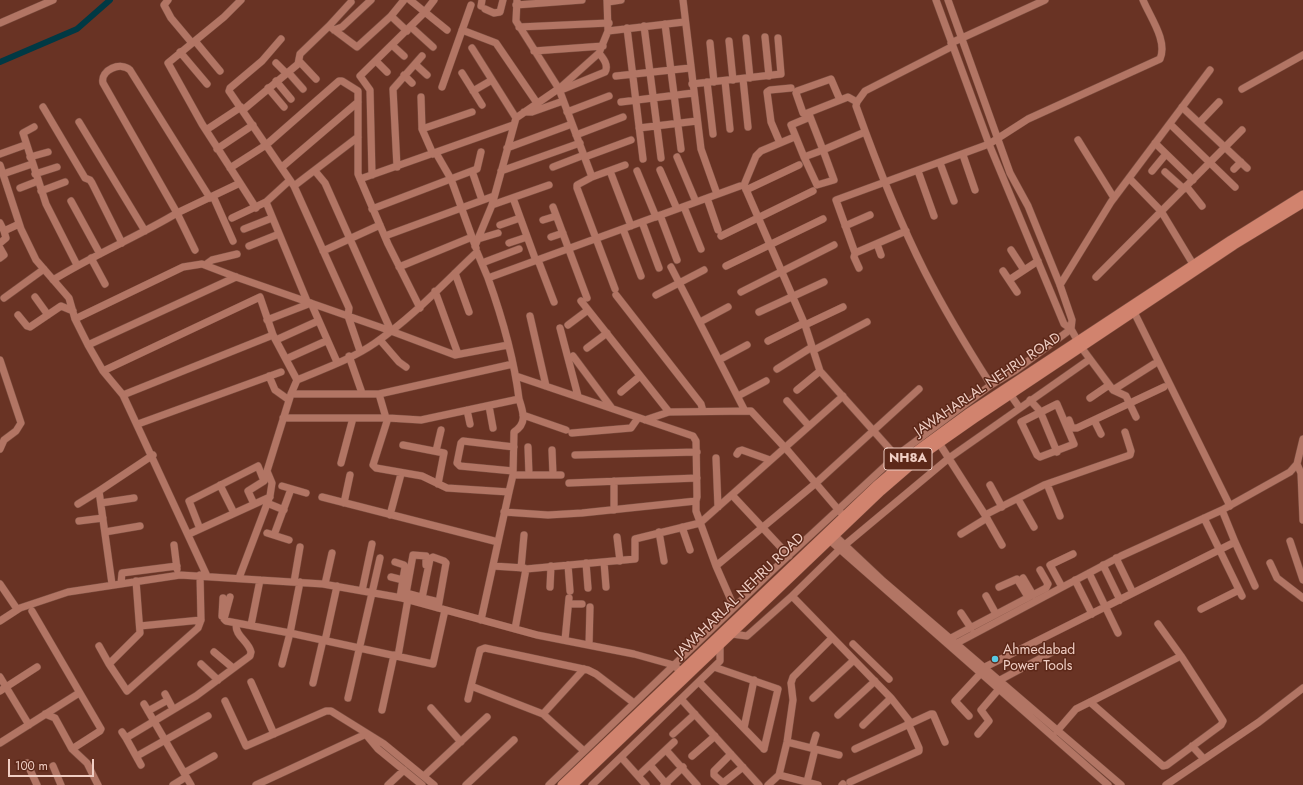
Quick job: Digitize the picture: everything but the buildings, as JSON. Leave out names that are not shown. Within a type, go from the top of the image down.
[{"type":"main road","name":"JAWAHARLAL NEHRU ROAD","points":[[562,785],[827,533],[939,443],[1193,264],[1303,195]]},
{"type":"main road","name":"JAWAHARLAL NEHRU ROAD","points":[[573,785],[732,634],[827,533],[842,513],[918,450],[970,412],[1079,344],[1134,312],[1234,246],[1303,203]]},
{"type":"street","points":[[0,23],[53,0]]},
{"type":"street","points":[[168,0],[164,6],[171,18],[220,71]]},
{"type":"street","points":[[241,0],[224,17],[194,42],[168,60],[168,65],[206,130],[256,208]]},
{"type":"street","points":[[331,28],[342,28],[371,0]]},
{"type":"street","points":[[331,28],[357,46],[391,16],[404,0]]},
{"type":"street","points":[[410,0],[424,13],[447,30]]},
{"type":"street","points":[[372,175],[370,90],[360,76],[409,29],[434,0]]},
{"type":"street","points":[[483,5],[499,13],[503,0]]},
{"type":"street","points":[[582,0],[517,2],[516,21],[518,27],[559,90],[592,177]]},
{"type":"street","points":[[559,90],[599,53],[608,31],[609,24],[607,1],[621,0]]},
{"type":"street","points":[[682,0],[701,149],[718,194]]},
{"type":"street","points":[[936,0],[989,144],[1064,324],[1071,329],[1079,344],[1111,388],[1126,396],[1136,417]]},
{"type":"street","points":[[523,415],[569,432],[631,428],[642,419],[669,412],[751,412],[785,447],[842,513],[896,456],[991,385],[1016,370],[1071,329],[1072,320],[1060,285],[1028,206],[1010,173],[948,0]]},
{"type":"street","points":[[991,385],[925,273],[885,182],[856,106],[857,102],[865,91],[962,38],[1045,0]]},
{"type":"street","points":[[859,268],[854,257],[836,199],[963,155],[989,144],[1028,120],[1160,59],[1163,52],[1161,41],[1143,0]]},
{"type":"street","points":[[206,130],[242,108],[287,73],[299,61],[300,54],[331,28],[351,2]]},
{"type":"street","points":[[442,87],[470,5]]},
{"type":"street","points":[[391,16],[433,47]]},
{"type":"street","points":[[608,31],[684,22]]},
{"type":"street","points":[[518,27],[609,24]]},
{"type":"street","points":[[665,24],[681,149]]},
{"type":"street","points":[[644,26],[658,125],[661,158]]},
{"type":"street","points":[[627,28],[643,159]]},
{"type":"street","points":[[462,30],[496,43],[537,103]]},
{"type":"street","points":[[765,37],[769,76]]},
{"type":"street","points":[[746,38],[748,127]]},
{"type":"street","points":[[692,84],[769,76],[782,73],[778,38]]},
{"type":"street","points":[[280,39],[262,61],[230,88],[292,183],[349,308],[348,316],[360,351]]},
{"type":"street","points":[[729,41],[733,80]]},
{"type":"street","points":[[710,44],[713,134]]},
{"type":"street","points":[[392,45],[404,56]]},
{"type":"street","points":[[534,52],[603,46]]},
{"type":"street","points":[[472,48],[516,118]]},
{"type":"street","points":[[180,52],[207,84]]},
{"type":"street","points":[[239,578],[269,500],[272,483],[267,471],[283,418],[297,380],[360,351],[380,340],[420,308],[454,273],[476,244],[492,204],[516,118],[559,90],[606,72],[606,63],[599,53]]},
{"type":"street","points":[[1242,89],[1303,55]]},
{"type":"street","points":[[397,166],[393,89],[422,56]]},
{"type":"street","points":[[299,61],[316,79]]},
{"type":"street","points":[[376,61],[387,72]]},
{"type":"street","points":[[276,63],[303,89]]},
{"type":"street","points":[[415,64],[427,74]]},
{"type":"street","points":[[195,250],[177,213],[103,83],[102,78],[104,74],[112,68],[124,66],[130,70],[212,197],[233,240]]},
{"type":"street","points":[[616,76],[690,68]]},
{"type":"street","points":[[1060,285],[1114,198],[1210,70]]},
{"type":"street","points":[[462,73],[482,105]]},
{"type":"street","points":[[404,75],[412,83]]},
{"type":"street","points":[[810,115],[803,113],[796,94],[797,91],[831,79],[840,100]]},
{"type":"street","points":[[473,91],[492,80]]},
{"type":"street","points":[[276,81],[291,99]]},
{"type":"street","points":[[230,168],[266,144],[339,81],[342,81],[358,91],[358,174],[372,208],[420,308]]},
{"type":"street","points":[[725,81],[730,129]]},
{"type":"street","points":[[268,88],[284,107]]},
{"type":"street","points":[[780,143],[771,122],[767,92],[770,90],[791,88]]},
{"type":"street","points":[[621,102],[693,93]]},
{"type":"street","points":[[567,112],[609,96]]},
{"type":"street","points":[[421,97],[422,129],[451,179],[500,312],[516,376],[523,415],[523,424],[514,432],[513,473],[481,620]]},
{"type":"street","points":[[810,115],[834,178],[819,186],[815,184],[791,125],[792,123],[840,100],[849,97],[857,102]]},
{"type":"street","points":[[524,112],[532,112],[563,101]]},
{"type":"street","points":[[282,167],[358,102]]},
{"type":"street","points":[[1199,123],[1219,102]]},
{"type":"street","points":[[43,107],[85,178],[90,180],[122,243]]},
{"type":"street","points":[[1182,107],[1247,168]]},
{"type":"street","points":[[422,129],[472,112]]},
{"type":"street","points":[[576,135],[623,117]]},
{"type":"street","points":[[639,128],[697,121]]},
{"type":"street","points":[[79,122],[145,231]]},
{"type":"street","points":[[507,148],[572,124]]},
{"type":"street","points":[[1170,124],[1235,187]]},
{"type":"street","points":[[218,149],[253,125]]},
{"type":"street","points":[[360,179],[513,125]]},
{"type":"street","points":[[34,126],[23,133],[26,145],[48,208],[77,265]]},
{"type":"street","points":[[1096,277],[1242,130]]},
{"type":"street","points":[[804,156],[823,150],[865,132]]},
{"type":"street","points":[[232,218],[256,208],[292,183],[315,171],[358,137]]},
{"type":"street","points":[[792,138],[761,151],[756,156],[743,188],[804,324],[820,371],[896,456]]},
{"type":"street","points":[[552,167],[631,140]]},
{"type":"street","points":[[1078,140],[1114,198]]},
{"type":"street","points":[[501,171],[580,143]]},
{"type":"street","points":[[1155,143],[1193,180]]},
{"type":"street","points":[[0,154],[26,145]]},
{"type":"street","points":[[3,174],[48,152]]},
{"type":"street","points":[[372,208],[478,168],[481,152]]},
{"type":"street","points":[[1152,171],[1166,154]]},
{"type":"street","points":[[963,155],[975,190]]},
{"type":"street","points":[[678,157],[696,202]]},
{"type":"street","points":[[940,162],[954,201]]},
{"type":"street","points":[[1234,169],[1241,162]]},
{"type":"street","points":[[0,165],[19,224],[36,260],[69,298],[75,319],[88,346],[103,370],[123,395],[189,534],[204,576],[201,620],[198,628],[121,696]]},
{"type":"street","points":[[625,165],[592,177],[576,185],[615,292],[700,404],[703,411]]},
{"type":"street","points":[[488,278],[718,194],[743,188],[799,165]]},
{"type":"street","points":[[35,174],[57,167]]},
{"type":"street","points":[[660,170],[701,249]]},
{"type":"street","points":[[315,171],[325,183],[391,331]]},
{"type":"street","points":[[472,171],[482,200]]},
{"type":"street","points":[[610,171],[631,226]]},
{"type":"street","points":[[637,171],[677,260]]},
{"type":"street","points":[[918,171],[934,216]]},
{"type":"street","points":[[1165,172],[1185,188],[1202,206]]},
{"type":"street","points":[[1129,178],[1161,211],[1193,264]]},
{"type":"street","points":[[20,188],[38,181]]},
{"type":"street","points":[[41,191],[65,182]]},
{"type":"street","points":[[53,280],[77,265],[122,243],[177,213],[240,183]]},
{"type":"street","points":[[492,204],[549,185]]},
{"type":"street","points":[[707,198],[719,233],[757,218],[813,191]]},
{"type":"street","points":[[385,236],[494,196]]},
{"type":"street","points":[[513,198],[527,237],[554,302]]},
{"type":"street","points":[[71,202],[100,254]]},
{"type":"street","points":[[266,202],[326,341],[337,362]]},
{"type":"street","points":[[553,207],[569,248],[588,310],[669,412]]},
{"type":"street","points":[[844,226],[870,215]]},
{"type":"street","points":[[543,220],[556,216]]},
{"type":"street","points":[[244,229],[272,218]]},
{"type":"street","points":[[500,225],[520,218]]},
{"type":"street","points":[[726,266],[823,219]]},
{"type":"street","points":[[642,222],[659,268]]},
{"type":"street","points":[[0,223],[6,238],[0,243]]},
{"type":"street","points":[[4,231],[19,224]]},
{"type":"street","points":[[323,251],[351,240],[380,225]]},
{"type":"street","points":[[623,229],[641,276]]},
{"type":"street","points":[[854,253],[906,231]]},
{"type":"street","points":[[400,267],[476,244],[498,233]]},
{"type":"street","points":[[551,237],[563,233]]},
{"type":"street","points":[[249,246],[279,234]]},
{"type":"street","points":[[509,243],[527,237]]},
{"type":"street","points":[[877,244],[881,255]]},
{"type":"street","points":[[741,292],[834,245]]},
{"type":"street","points":[[0,248],[4,255],[0,258]]},
{"type":"street","points":[[482,263],[519,249]]},
{"type":"street","points":[[1011,250],[1024,270]]},
{"type":"street","points":[[205,265],[208,262],[237,254]]},
{"type":"street","points":[[91,258],[105,284]]},
{"type":"street","points":[[1009,280],[1038,261]]},
{"type":"street","points":[[75,319],[183,267],[195,264],[205,265],[458,354],[508,345]]},
{"type":"street","points":[[671,267],[745,411]]},
{"type":"street","points":[[4,298],[44,269]]},
{"type":"street","points":[[656,295],[704,270]]},
{"type":"street","points":[[1003,271],[1017,292]]},
{"type":"street","points":[[454,273],[469,312]]},
{"type":"street","points":[[88,346],[236,277]]},
{"type":"street","points":[[759,312],[824,282]]},
{"type":"street","points":[[257,284],[267,320],[297,380]]},
{"type":"street","points":[[435,291],[458,354]]},
{"type":"street","points":[[35,297],[48,314]]},
{"type":"street","points":[[103,370],[260,297]]},
{"type":"street","points":[[267,320],[309,302]]},
{"type":"street","points":[[18,315],[27,326],[30,327],[61,306],[73,311]]},
{"type":"street","points":[[700,322],[728,307]]},
{"type":"street","points":[[768,341],[843,307]]},
{"type":"street","points":[[568,325],[588,310]]},
{"type":"street","points":[[1134,312],[1230,506]]},
{"type":"street","points":[[530,316],[546,386]]},
{"type":"street","points":[[123,395],[318,321]]},
{"type":"street","points":[[777,369],[867,322]]},
{"type":"street","points":[[560,328],[578,396]]},
{"type":"street","points":[[587,348],[607,334]]},
{"type":"street","points":[[380,340],[399,362],[406,367]]},
{"type":"street","points":[[286,359],[326,341]]},
{"type":"street","points":[[719,360],[747,345]]},
{"type":"street","points":[[349,356],[362,393]]},
{"type":"street","points":[[572,356],[611,408]]},
{"type":"street","points":[[732,634],[747,636],[792,596],[842,547],[949,458],[1019,407],[1090,359]]},
{"type":"street","points":[[0,360],[21,423],[16,431],[4,440],[0,449]]},
{"type":"street","points":[[269,376],[275,390],[290,397],[362,393],[379,394],[513,364]]},
{"type":"street","points":[[1090,398],[1154,364]]},
{"type":"street","points":[[797,390],[820,371]]},
{"type":"street","points":[[138,424],[281,372]]},
{"type":"street","points":[[516,376],[693,436],[696,441],[697,452],[696,511],[716,566],[734,607]]},
{"type":"street","points":[[621,392],[640,376]]},
{"type":"street","points":[[738,396],[766,382]]},
{"type":"street","points":[[1066,413],[1072,428],[1075,428],[1164,386]]},
{"type":"street","points":[[716,566],[816,483],[919,389]]},
{"type":"street","points":[[379,394],[387,418],[373,465],[376,468],[400,474],[422,476],[447,488],[508,492]]},
{"type":"street","points":[[1010,394],[1019,407]]},
{"type":"street","points":[[492,566],[523,568],[635,559],[634,541],[637,537],[700,523],[843,396]]},
{"type":"street","points":[[283,418],[387,418],[421,420],[519,399]]},
{"type":"street","points":[[1030,400],[1040,411],[1057,452]]},
{"type":"street","points":[[787,401],[809,426]]},
{"type":"street","points":[[1055,404],[1059,406],[1074,443],[1072,446],[1043,457],[1037,456],[1021,425],[1022,420],[1040,411],[1055,404]]},
{"type":"street","points":[[489,406],[493,428]]},
{"type":"street","points":[[467,410],[470,424]]},
{"type":"street","points":[[341,463],[352,418]]},
{"type":"street","points":[[1094,420],[1101,434]]},
{"type":"street","points":[[436,451],[441,430]]},
{"type":"street","points":[[961,534],[1002,507],[1047,484],[1130,454],[1131,451],[1125,432]]},
{"type":"street","points":[[954,641],[1116,558],[1230,506],[1290,472],[1297,464],[1303,439]]},
{"type":"street","points":[[514,447],[463,441],[461,443],[458,463],[460,466],[529,475],[561,475]]},
{"type":"street","points":[[939,443],[1002,544]]},
{"type":"street","points":[[403,444],[442,452],[444,455],[438,484]]},
{"type":"street","points":[[528,447],[529,475]]},
{"type":"street","points":[[552,450],[553,475]]},
{"type":"street","points":[[737,454],[742,450],[770,460]]},
{"type":"street","points":[[575,455],[697,452]]},
{"type":"street","points":[[78,504],[152,455]]},
{"type":"street","points":[[716,458],[718,507]]},
{"type":"street","points":[[1297,464],[1301,473],[1303,520]]},
{"type":"street","points":[[200,529],[189,501],[258,466],[264,481],[248,491],[254,504]]},
{"type":"street","points":[[390,515],[400,474]]},
{"type":"street","points":[[344,503],[350,475]]},
{"type":"street","points":[[569,483],[697,478]]},
{"type":"street","points":[[614,481],[614,510]]},
{"type":"street","points":[[1047,484],[1060,516]]},
{"type":"street","points":[[220,485],[234,513]]},
{"type":"street","points":[[990,485],[1002,507]]},
{"type":"street","points":[[282,486],[306,493]]},
{"type":"street","points":[[289,540],[271,534],[284,510],[291,489]]},
{"type":"street","points":[[99,491],[112,584]]},
{"type":"street","points":[[732,495],[788,556]]},
{"type":"street","points":[[322,497],[498,542]]},
{"type":"street","points":[[101,503],[134,498]]},
{"type":"street","points":[[1018,499],[1034,527]]},
{"type":"street","points":[[189,534],[254,504],[269,500],[284,510]]},
{"type":"street","points":[[504,512],[548,515],[614,510],[696,501]]},
{"type":"street","points":[[1222,510],[1255,586]]},
{"type":"street","points":[[79,521],[103,518]]},
{"type":"street","points":[[1201,609],[1241,593],[1204,518]]},
{"type":"street","points":[[105,532],[140,526]]},
{"type":"street","points":[[682,527],[690,550]]},
{"type":"street","points":[[659,532],[664,562]]},
{"type":"street","points":[[549,785],[788,556],[827,533],[983,670],[1000,680],[1121,785]]},
{"type":"street","points":[[515,629],[523,568],[524,535]]},
{"type":"street","points":[[617,537],[620,561]]},
{"type":"street","points":[[1290,541],[1303,580]]},
{"type":"street","points":[[969,716],[955,701],[983,670],[1235,542]]},
{"type":"street","points":[[362,591],[372,544]]},
{"type":"street","points":[[174,545],[178,575]]},
{"type":"street","points":[[282,664],[290,633],[300,547]]},
{"type":"street","points":[[842,547],[954,641],[983,670],[999,689],[1108,785]]},
{"type":"street","points":[[325,584],[332,553]]},
{"type":"street","points":[[382,710],[396,656],[405,597],[414,554],[426,556],[427,558],[421,600]]},
{"type":"street","points":[[1062,587],[1050,565],[1073,554]]},
{"type":"street","points":[[227,598],[224,619],[433,664],[446,563],[444,561],[433,557],[430,559],[421,600]]},
{"type":"street","points":[[348,698],[380,558]]},
{"type":"street","points":[[1116,558],[1134,593]]},
{"type":"street","points":[[395,562],[405,566],[403,580],[405,597]]},
{"type":"street","points":[[604,562],[606,587]]},
{"type":"street","points":[[586,563],[588,588]]},
{"type":"street","points":[[1270,563],[1277,578],[1303,598]]},
{"type":"street","points":[[568,565],[570,591]]},
{"type":"street","points":[[1103,565],[1120,600]]},
{"type":"street","points":[[121,583],[122,573],[177,566]]},
{"type":"street","points":[[550,587],[551,566]]},
{"type":"street","points":[[954,641],[971,628],[1048,586],[1040,570]]},
{"type":"street","points":[[1089,572],[1118,633]]},
{"type":"street","points":[[0,621],[17,609],[68,592],[178,575],[325,584],[421,600],[481,620],[515,629],[634,654],[674,666],[682,671]]},
{"type":"street","points":[[391,577],[403,580]]},
{"type":"street","points":[[1023,578],[1028,597]]},
{"type":"street","points":[[999,587],[1017,579],[1028,597]]},
{"type":"street","points":[[251,625],[260,580]]},
{"type":"street","points":[[1075,580],[1092,614]]},
{"type":"street","points":[[109,664],[140,633],[136,581]]},
{"type":"street","points":[[0,584],[17,609]]},
{"type":"street","points":[[1015,584],[1028,597]]},
{"type":"street","points":[[313,683],[337,586]]},
{"type":"street","points":[[792,596],[891,698],[909,722],[919,751],[845,784]]},
{"type":"street","points":[[986,596],[996,614]]},
{"type":"street","points":[[565,640],[569,601],[582,604]]},
{"type":"street","points":[[589,645],[590,607]]},
{"type":"street","points":[[32,611],[101,730],[72,749]]},
{"type":"street","points":[[961,613],[971,628]]},
{"type":"street","points":[[140,626],[201,620]]},
{"type":"street","points":[[126,738],[196,696],[250,656],[250,647],[237,633],[236,622]]},
{"type":"street","points":[[1090,702],[1159,765],[1167,765],[1221,725],[1223,721],[1181,656],[1158,624]]},
{"type":"street","points":[[768,785],[779,775],[787,742],[793,700],[791,683],[793,676],[832,638]]},
{"type":"street","points":[[592,785],[720,661],[720,644]]},
{"type":"street","points":[[853,644],[889,679]]},
{"type":"street","points":[[99,646],[127,691]]},
{"type":"street","points":[[468,699],[482,648],[584,669],[596,674],[634,703]]},
{"type":"street","points":[[1000,680],[1056,650]]},
{"type":"street","points":[[214,652],[233,668]]},
{"type":"street","points":[[1057,731],[1076,709],[1181,656]]},
{"type":"street","points":[[861,667],[869,659]]},
{"type":"street","points":[[813,698],[854,660]]},
{"type":"street","points":[[201,664],[218,680]]},
{"type":"street","points":[[3,689],[37,667]]},
{"type":"street","points":[[699,682],[764,749],[778,689],[714,667]]},
{"type":"street","points":[[543,714],[584,669]]},
{"type":"street","points":[[0,677],[3,689],[30,724]]},
{"type":"street","points":[[744,728],[754,680]]},
{"type":"street","points":[[838,715],[875,681]]},
{"type":"street","points":[[251,682],[274,734]]},
{"type":"street","points":[[471,686],[543,714],[584,751]]},
{"type":"street","points":[[1166,785],[1259,722],[1303,688]]},
{"type":"street","points":[[978,734],[989,721],[981,710],[999,689]]},
{"type":"street","points":[[0,743],[79,693]]},
{"type":"street","points":[[148,711],[166,697],[173,709]]},
{"type":"street","points":[[863,725],[891,698]]},
{"type":"street","points":[[681,699],[760,785]]},
{"type":"street","points":[[225,700],[246,746],[326,711],[331,712],[384,744],[434,785]]},
{"type":"street","points":[[144,704],[191,785]]},
{"type":"street","points":[[430,708],[461,742]]},
{"type":"street","points":[[45,714],[55,718],[72,749],[86,761],[98,785]]},
{"type":"street","points":[[673,734],[695,714]]},
{"type":"street","points":[[855,749],[909,722],[932,714],[945,742]]},
{"type":"street","points":[[136,756],[208,716]]},
{"type":"street","points":[[424,776],[487,717]]},
{"type":"street","points":[[122,732],[141,764]]},
{"type":"street","points":[[366,734],[378,749],[422,785]]},
{"type":"street","points":[[256,785],[366,734]]},
{"type":"street","points":[[807,782],[816,735]]},
{"type":"street","points":[[692,756],[715,736]]},
{"type":"street","points":[[466,785],[514,740]]},
{"type":"street","points":[[638,776],[674,742]]},
{"type":"street","points":[[787,742],[839,754]]},
{"type":"street","points":[[1192,746],[1204,759]]},
{"type":"street","points":[[666,750],[696,784]]},
{"type":"street","points":[[731,754],[713,772],[714,775],[723,783],[743,767]]},
{"type":"street","points":[[173,785],[185,775],[214,756]]},
{"type":"street","points":[[621,757],[646,785]]},
{"type":"street","points":[[27,762],[37,785]]},
{"type":"street","points":[[650,765],[666,784],[683,768]]},
{"type":"street","points":[[53,766],[61,785]]},
{"type":"street","points":[[388,785],[404,770]]},
{"type":"street","points":[[779,775],[797,782],[807,782],[818,785]]},
{"type":"waterway","points":[[0,62],[77,29],[110,0]]},
{"type":"place","name":"Ahmedabad Power Tools","points":[[995,659]]}]
